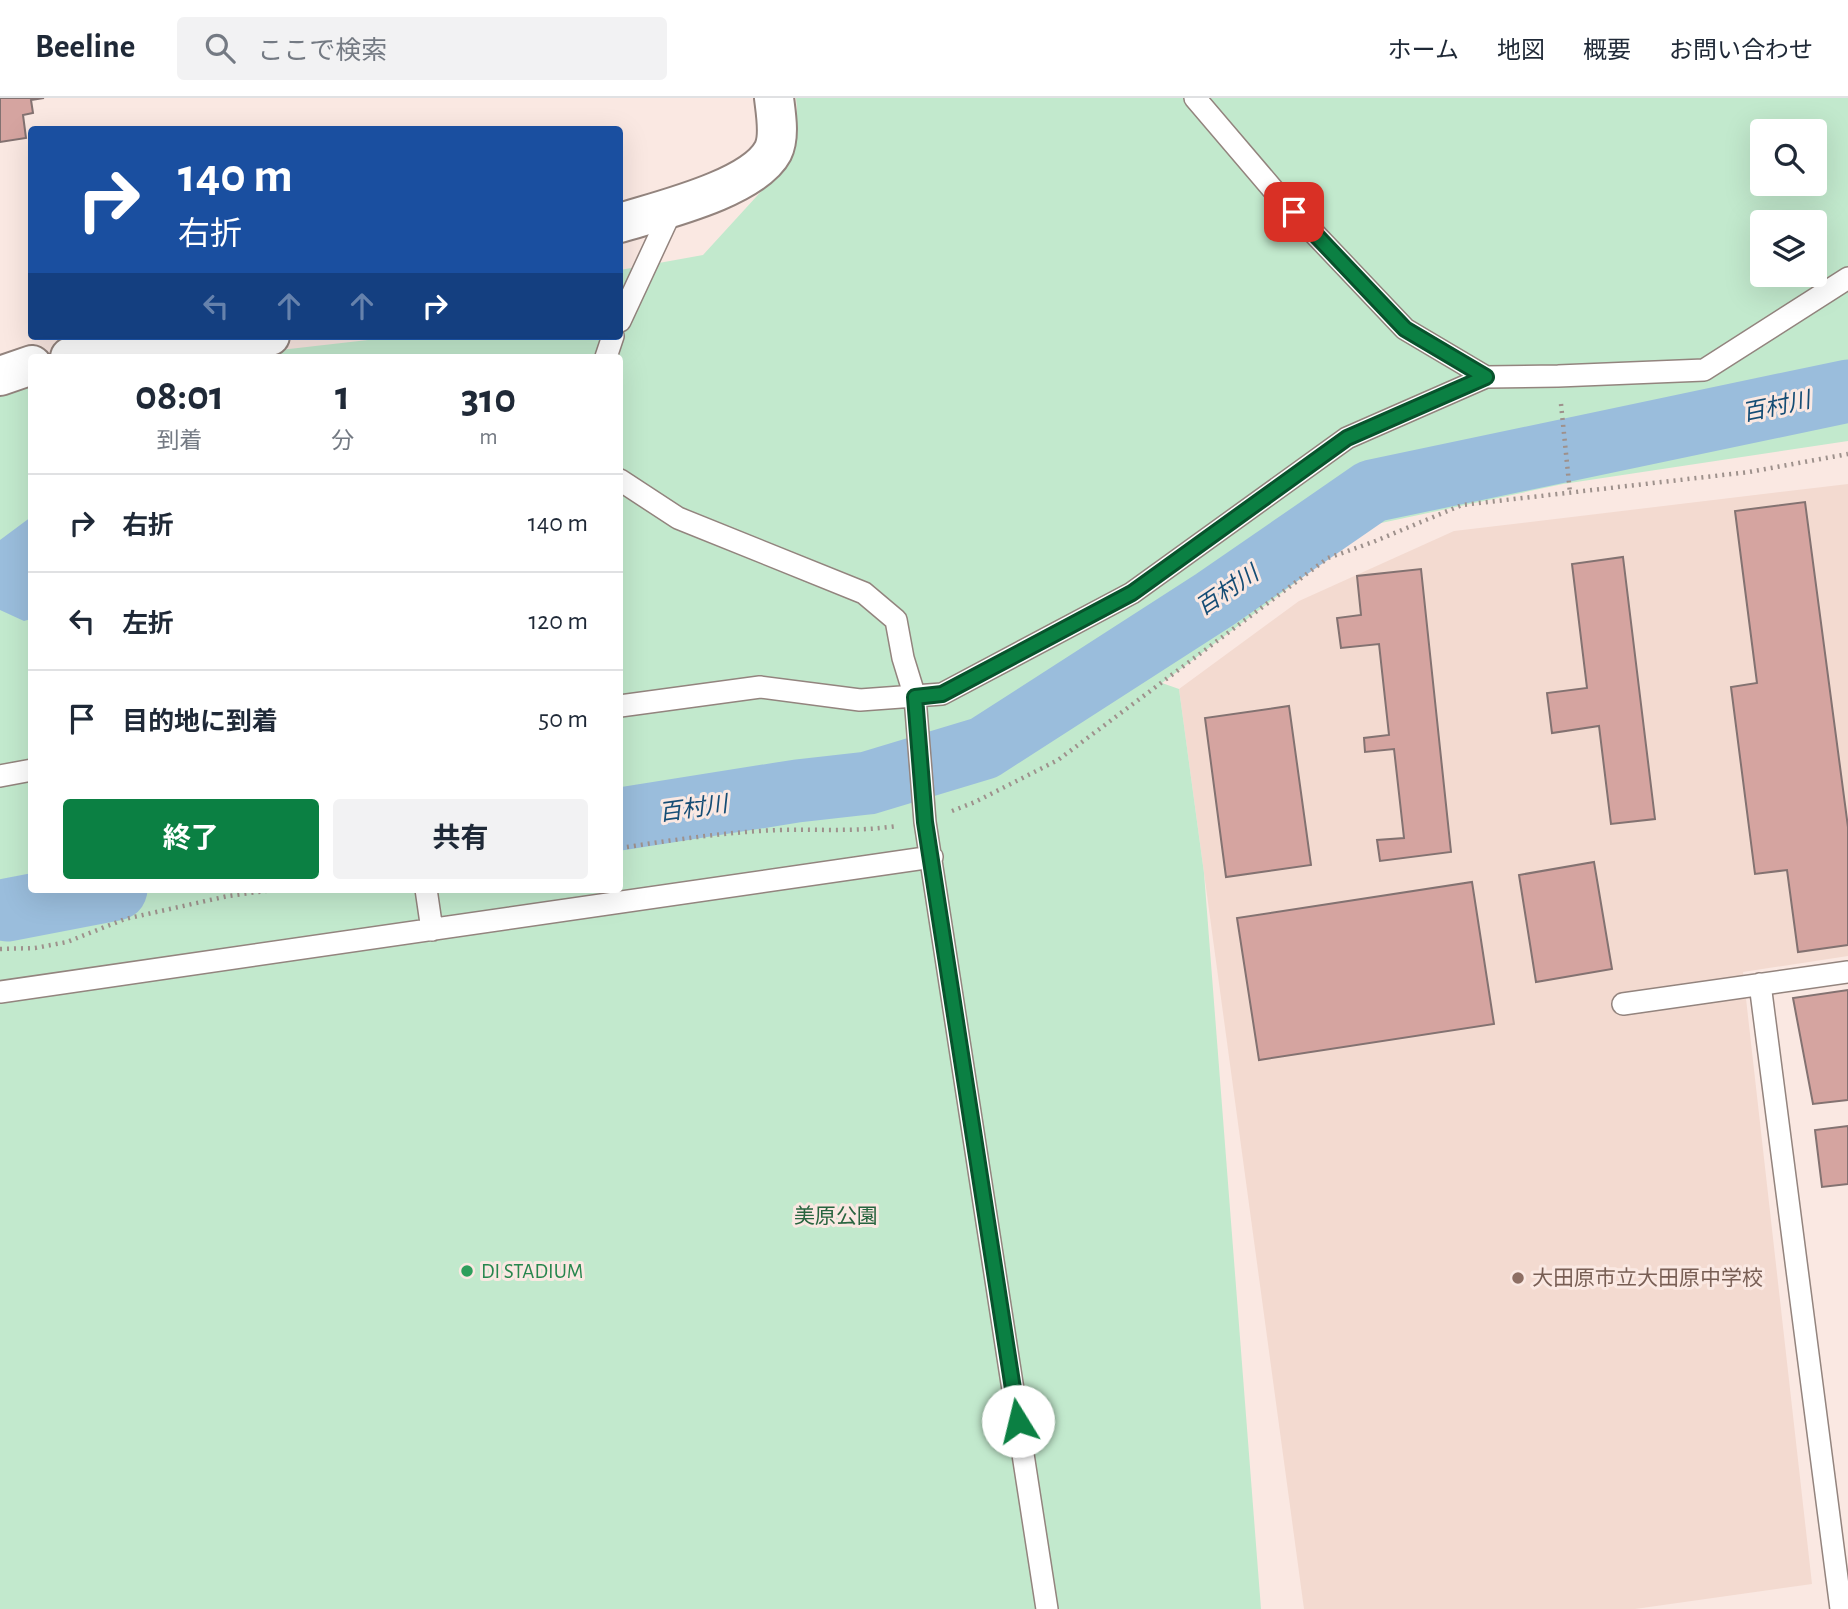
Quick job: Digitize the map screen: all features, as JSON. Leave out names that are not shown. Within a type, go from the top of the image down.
[{"type":"street","points":[[623,222],[707,196],[762,164],[773,151],[776,136],[774,98]]},
{"type":"street","points":[[90,354],[156,344],[213,340]]},
{"type":"street","points":[[0,376],[28,366]]},
{"type":"lane","points":[[1195,98],[1276,193],[1405,329],[1486,377]]},
{"type":"lane","points":[[623,314],[673,206]]},
{"type":"lane","points":[[623,706],[760,687],[860,699],[942,694],[1132,593],[1347,438],[1486,377],[1704,370],[1848,278]]},
{"type":"lane","points":[[623,482],[678,518],[864,593],[896,620],[903,658],[915,697],[925,822],[1047,1609]]},
{"type":"lane","points":[[0,776],[28,771]]},
{"type":"lane","points":[[0,992],[932,858]]},
{"type":"lane","points":[[427,893],[432,930]]},
{"type":"lane","points":[[1623,1004],[1848,972]]},
{"type":"lane","points":[[1760,985],[1841,1609]]},
{"type":"path","points":[[1560,396],[1570,493]]},
{"type":"path","points":[[623,848],[726,833],[782,830],[863,831],[925,822],[975,802],[1058,760],[1328,558],[1462,505],[1749,472],[1848,454]]},
{"type":"path","points":[[0,949],[35,948],[67,942],[125,919],[250,893]]},
{"type":"shaded area","name":"大田原市立大田原中学校","points":[[1848,484],[1848,956],[1743,972],[1812,1584],[1635,1609],[1304,1609],[1179,689],[1299,601],[1454,531]]},
{"type":"green space","name":"美原公園","points":[[796,98],[1848,98],[1848,441],[1563,484],[1372,525],[1162,683],[1179,689],[1204,873],[1261,1609],[0,1609],[0,394],[28,384],[28,893],[623,893],[623,354],[246,354],[368,340],[623,340],[623,269],[703,255],[776,175],[789,149],[797,109]]},
{"type":"water","points":[[28,519],[28,620],[24,621],[0,610],[0,540]]},
{"type":"building","points":[[0,98],[44,98],[31,100],[33,113],[23,115],[26,138],[0,142]]},
{"type":"building","points":[[1805,502],[1848,827],[1848,945],[1798,952],[1787,870],[1755,874],[1731,687],[1757,683],[1735,511]]},
{"type":"building","points":[[1623,557],[1655,819],[1611,824],[1599,726],[1552,733],[1547,693],[1587,688],[1572,564]]},
{"type":"building","points":[[1421,569],[1451,852],[1380,861],[1377,840],[1404,838],[1394,749],[1365,752],[1364,738],[1389,735],[1379,644],[1341,648],[1337,618],[1361,615],[1357,576]]},
{"type":"building","points":[[1289,706],[1311,865],[1226,877],[1205,718]]},
{"type":"building","points":[[1594,862],[1612,969],[1536,982],[1519,875]]},
{"type":"building","points":[[1472,882],[1494,1024],[1259,1060],[1237,918]]},
{"type":"building","points":[[1848,990],[1848,1100],[1813,1104],[1793,998]]},
{"type":"building","points":[[1848,1126],[1848,1184],[1822,1187],[1815,1130]]},
{"type":"waterway","name":"百村川","points":[[623,819],[797,791],[868,783],[984,748],[1214,600],[1372,491],[1848,391]]},
{"type":"waterway","name":"百村川","points":[[7,910],[95,893]]},
{"type":"place","name":"DI STADIUM","points":[[467,1271]]},
{"type":"place","name":"大田原市立大田原中学校","points":[[1518,1278]]},
{"type":"route","points":[[1018,1421],[925,822],[915,697],[942,694],[1132,593],[1347,438],[1486,377],[1405,329],[1294,212]]}]
